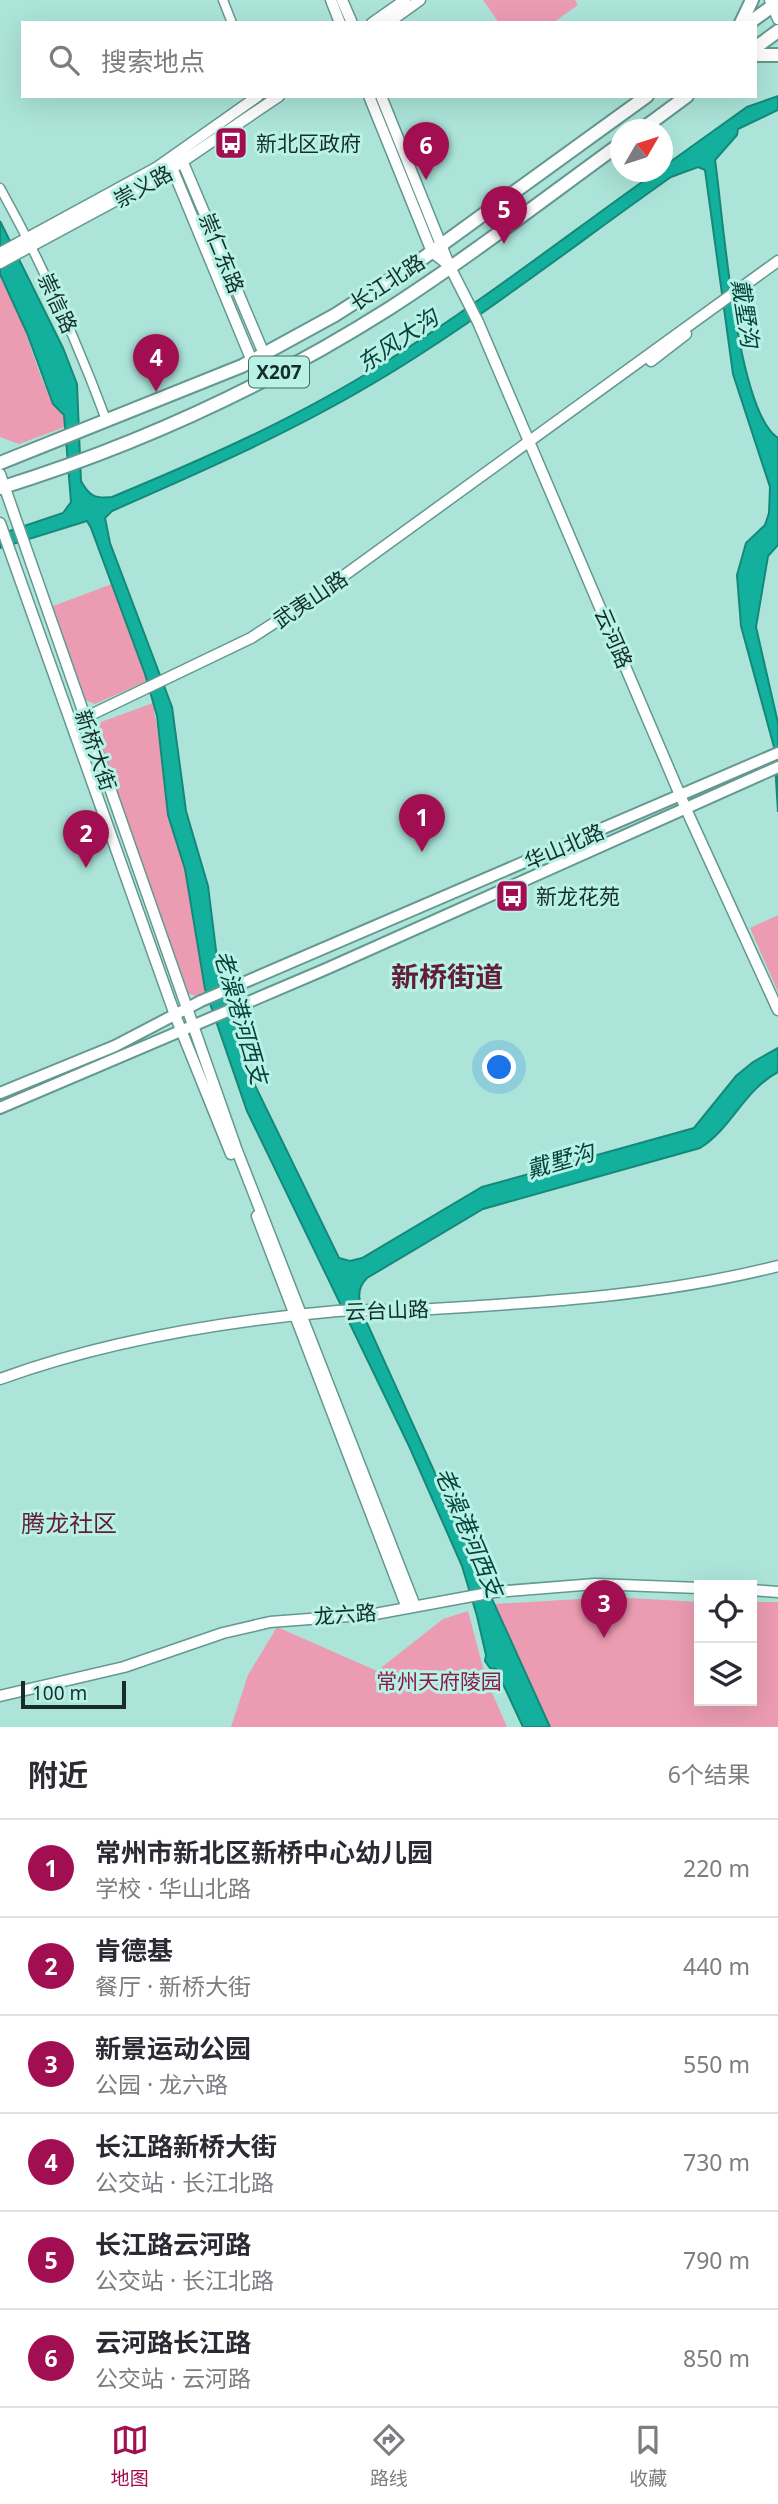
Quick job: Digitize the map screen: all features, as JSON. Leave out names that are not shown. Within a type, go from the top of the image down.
[{"type":"main road","points":[[742,21],[752,0]]},
{"type":"main road","points":[[752,21],[774,3]]},
{"type":"main road","points":[[757,47],[778,31]]},
{"type":"main road","points":[[757,55],[778,55]]},
{"type":"main road","name":"长江北路","points":[[0,463],[104,423],[264,354],[380,288],[644,98]]},
{"type":"main road","points":[[656,119],[685,98]]},
{"type":"main road","name":"长江北路","points":[[1,483],[58,469],[97,454],[274,374],[391,307],[610,152]]},
{"type":"main road","name":"华山北路","points":[[187,1008],[773,755]]},
{"type":"main road","name":"华山北路","points":[[194,1026],[774,769]]},
{"type":"main road","points":[[0,1093],[115,1046],[187,1008]]},
{"type":"main road","points":[[0,1108],[194,1026]]},
{"type":"street","points":[[223,0],[231,21]]},
{"type":"street","points":[[331,0],[339,21]]},
{"type":"street","points":[[342,0],[351,21]]},
{"type":"street","points":[[375,21],[405,0]]},
{"type":"street","points":[[391,21],[420,0]]},
{"type":"street","points":[[774,3],[778,19]]},
{"type":"street","name":"崇义路","points":[[181,158],[256,98]]},
{"type":"street","name":"崇义路","points":[[0,263],[25,246],[171,164],[276,98]]},
{"type":"street","name":"云河路","points":[[370,98],[437,248],[467,297],[680,796],[778,1010]]},
{"type":"street","name":"云河路","points":[[382,98],[437,248]]},
{"type":"street","name":"崇仁东路","points":[[181,158],[264,354]]},
{"type":"street","name":"崇仁东路","points":[[171,164],[251,361]]},
{"type":"street","name":"崇信路","points":[[0,188],[25,246],[77,344],[104,423]]},
{"type":"street","name":"崇义路","points":[[0,253],[25,246]]},
{"type":"street","name":"武夷山路","points":[[736,295],[778,261]]},
{"type":"street","name":"武夷山路","points":[[73,723],[251,638],[313,598],[530,444],[552,433],[720,306],[778,268]]},
{"type":"street","name":"新桥大街","points":[[1,483],[17,521],[236,1148],[300,1315]]},
{"type":"street","name":"新桥大街","points":[[1,525],[175,1015],[300,1315]]},
{"type":"street","name":"云台山路","points":[[0,1379],[33,1367],[196,1329],[339,1311],[611,1298],[682,1288],[778,1266]]},
{"type":"street","points":[[300,1315],[411,1607]]},
{"type":"street","name":"龙六路","points":[[0,1696],[121,1668],[223,1633],[270,1622],[411,1607],[494,1591],[595,1584],[694,1588]]},
{"type":"street","points":[[757,1590],[778,1591]]},
{"type":"green space","points":[[483,0],[575,0],[578,5],[556,21],[498,21]]},
{"type":"green space","points":[[0,276],[10,291],[45,385],[53,402],[64,415],[65,427],[19,444],[0,437]]},
{"type":"green space","points":[[112,584],[147,681],[95,704],[85,700],[53,606]]},
{"type":"green space","points":[[153,703],[175,840],[185,869],[206,993],[195,996],[187,993],[97,735],[101,722]]},
{"type":"green space","points":[[778,915],[778,992],[750,928]]},
{"type":"green space","points":[[613,1597],[694,1602],[694,1706],[757,1706],[757,1602],[778,1602],[778,1727],[550,1727],[495,1604]]},
{"type":"green space","name":"常州天府陵园","points":[[468,1611],[486,1679],[507,1727],[231,1727],[248,1675],[277,1627],[377,1671],[443,1619]]},
{"type":"shaded area","points":[[778,96],[778,110],[738,129],[737,135],[715,160],[727,265],[742,352],[752,391],[764,421],[778,438],[778,545],[768,556],[756,627],[778,723],[778,812],[774,747],[741,626],[737,575],[746,543],[765,525],[769,513],[770,487],[733,374],[705,170],[698,167],[673,176],[673,160],[747,107]]},
{"type":"shaded area","points":[[642,182],[664,182],[487,309],[374,383],[278,435],[112,511],[105,518],[110,543],[172,707],[186,811],[208,886],[218,966],[239,1029],[250,1075],[339,1258],[350,1261],[362,1258],[482,1187],[694,1128],[736,1076],[753,1062],[778,1048],[778,1072],[756,1089],[721,1130],[700,1148],[483,1209],[367,1278],[360,1289],[367,1323],[550,1727],[523,1727],[496,1669],[490,1668],[485,1661],[477,1616],[462,1566],[409,1446],[247,1111],[205,989],[185,869],[168,815],[157,716],[145,674],[91,528],[87,521],[0,548],[0,534],[63,513],[71,502],[64,415],[53,404],[27,333],[0,274],[0,221],[63,348],[77,384],[81,481],[93,495],[101,497],[112,497],[183,467],[321,400],[422,339]]},
{"type":"place","name":"新北区政府","points":[[231,143]]},
{"type":"place","name":"云河路长江路","points":[[426,180]]},
{"type":"place","name":"长江路云河路","points":[[504,244]]},
{"type":"place","name":"长江路新桥大街","points":[[156,392]]},
{"type":"place","name":"常州市新北区新桥中心幼儿园","points":[[422,852]]},
{"type":"place","name":"肯德基","points":[[86,868]]},
{"type":"place","name":"新龙花苑","points":[[512,896]]},
{"type":"place","name":"新景运动公园","points":[[604,1638]]},
{"type":"district","name":"新桥街道","points":[[447,976]]},
{"type":"district","name":"腾龙社区","points":[[69,1522]]},
{"type":"water label","name":"戴墅沟","points":[[746,313]]},
{"type":"water label","name":"东风大沟","points":[[397,340]]},
{"type":"water label","name":"老澡港河西支","points":[[242,1017]]},
{"type":"water label","name":"戴墅沟","points":[[560,1160]]},
{"type":"water label","name":"老澡港河西支","points":[[470,1532]]}]
